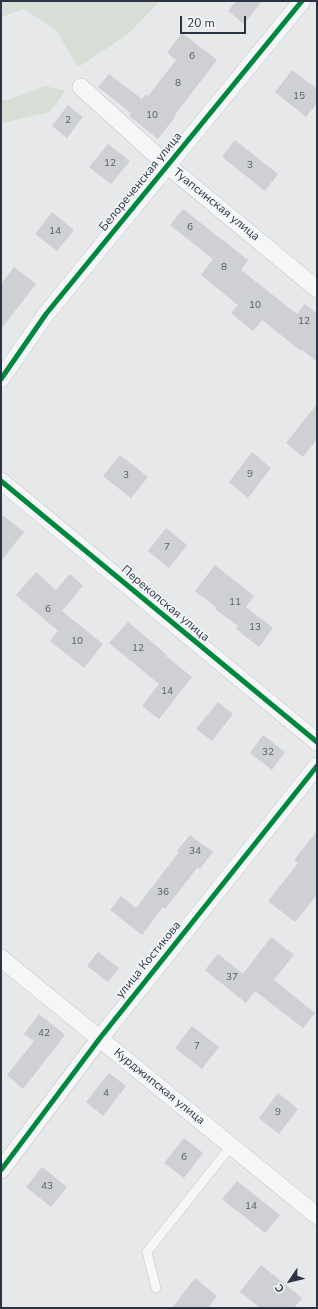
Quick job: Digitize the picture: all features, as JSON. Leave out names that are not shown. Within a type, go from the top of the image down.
[{"type":"street","name":"Белореченская улица","points":[[1,380],[46,314],[302,1]]},
{"type":"street","name":"Туапсинская улица","points":[[81,87],[167,165],[317,289]]},
{"type":"street","name":"Перекопская улица","points":[[1,481],[317,742]]},
{"type":"street","name":"улица Костикова","points":[[1,1170],[100,1038],[317,766]]},
{"type":"street","name":"Курджипская улица","points":[[1,958],[317,1216]]},
{"type":"lane","points":[[156,1288],[147,1252],[231,1146]]},
{"type":"shaded area","points":[[1,1],[160,1],[127,35],[78,67],[56,30],[24,9],[1,17]]},
{"type":"shaded area","points":[[45,86],[65,91],[50,112],[1,123],[1,100],[6,101]]},
{"type":"building","points":[[236,1],[262,1],[244,24],[228,11]]},
{"type":"building","points":[[182,33],[217,60],[158,139],[129,116],[131,113],[98,87],[109,74],[142,99],[146,94],[148,96],[176,60],[167,53]]},
{"type":"building","points":[[292,70],[317,89],[317,103],[306,117],[275,92]]},
{"type":"building","points":[[68,105],[83,117],[67,138],[52,126]]},
{"type":"building","points":[[235,140],[278,174],[265,191],[222,157]]},
{"type":"building","points":[[108,144],[130,161],[111,184],[89,167]]},
{"type":"building","points":[[183,209],[248,260],[241,270],[297,314],[305,304],[317,314],[317,362],[262,320],[253,331],[231,313],[238,305],[201,275],[213,259],[170,225]]},
{"type":"building","points":[[52,212],[74,230],[57,251],[35,234]]},
{"type":"building","points":[[14,267],[36,284],[1,329],[1,284]]},
{"type":"building","points":[[317,404],[317,439],[303,457],[286,443]]},
{"type":"building","points":[[252,452],[271,468],[248,498],[229,482]]},
{"type":"building","points":[[120,455],[148,477],[131,498],[103,476]]},
{"type":"building","points":[[1,514],[24,532],[1,561]]},
{"type":"building","points":[[166,528],[187,545],[169,568],[148,551]]},
{"type":"building","points":[[215,565],[254,596],[246,607],[273,628],[259,647],[236,629],[238,626],[215,609],[216,607],[195,591]]},
{"type":"building","points":[[36,572],[56,590],[70,574],[83,586],[62,611],[103,644],[84,668],[50,641],[58,631],[16,595]]},
{"type":"building","points":[[128,622],[192,677],[159,719],[142,706],[159,684],[109,643]]},
{"type":"building","points":[[218,702],[233,714],[212,741],[196,729]]},
{"type":"building","points":[[263,735],[285,752],[272,770],[250,753]]},
{"type":"building","points":[[317,831],[317,895],[295,922],[268,901],[298,863],[294,860]]},
{"type":"building","points":[[190,835],[213,852],[200,869],[198,867],[165,909],[163,907],[142,935],[110,910],[121,896],[136,908],[179,852],[177,851]]},
{"type":"building","points":[[271,937],[294,955],[274,980],[315,1013],[303,1028],[255,991],[246,1003],[205,970],[218,954],[243,974]]},
{"type":"building","points":[[98,952],[119,968],[108,982],[87,966]]},
{"type":"building","points":[[39,1014],[65,1035],[23,1089],[7,1075],[34,1041],[24,1034]]},
{"type":"building","points":[[192,1026],[219,1047],[202,1069],[175,1048]]},
{"type":"building","points":[[109,1073],[126,1086],[103,1116],[86,1102]]},
{"type":"building","points":[[278,1093],[298,1109],[279,1134],[259,1118]]},
{"type":"building","points":[[184,1138],[203,1153],[184,1178],[164,1163]]},
{"type":"building","points":[[42,1167],[67,1187],[51,1207],[26,1187]]},
{"type":"building","points":[[237,1181],[280,1215],[265,1233],[222,1199]]},
{"type":"building","points":[[261,1265],[302,1298],[294,1308],[260,1308],[240,1292]]},
{"type":"building","points":[[195,1278],[217,1296],[208,1308],[172,1308]]},
{"type":"cycle path","points":[[1,379],[46,314],[302,1]]},
{"type":"cycle path","points":[[1,481],[317,742]]},
{"type":"cycle path","points":[[1,1170],[100,1038],[317,766]]}]
